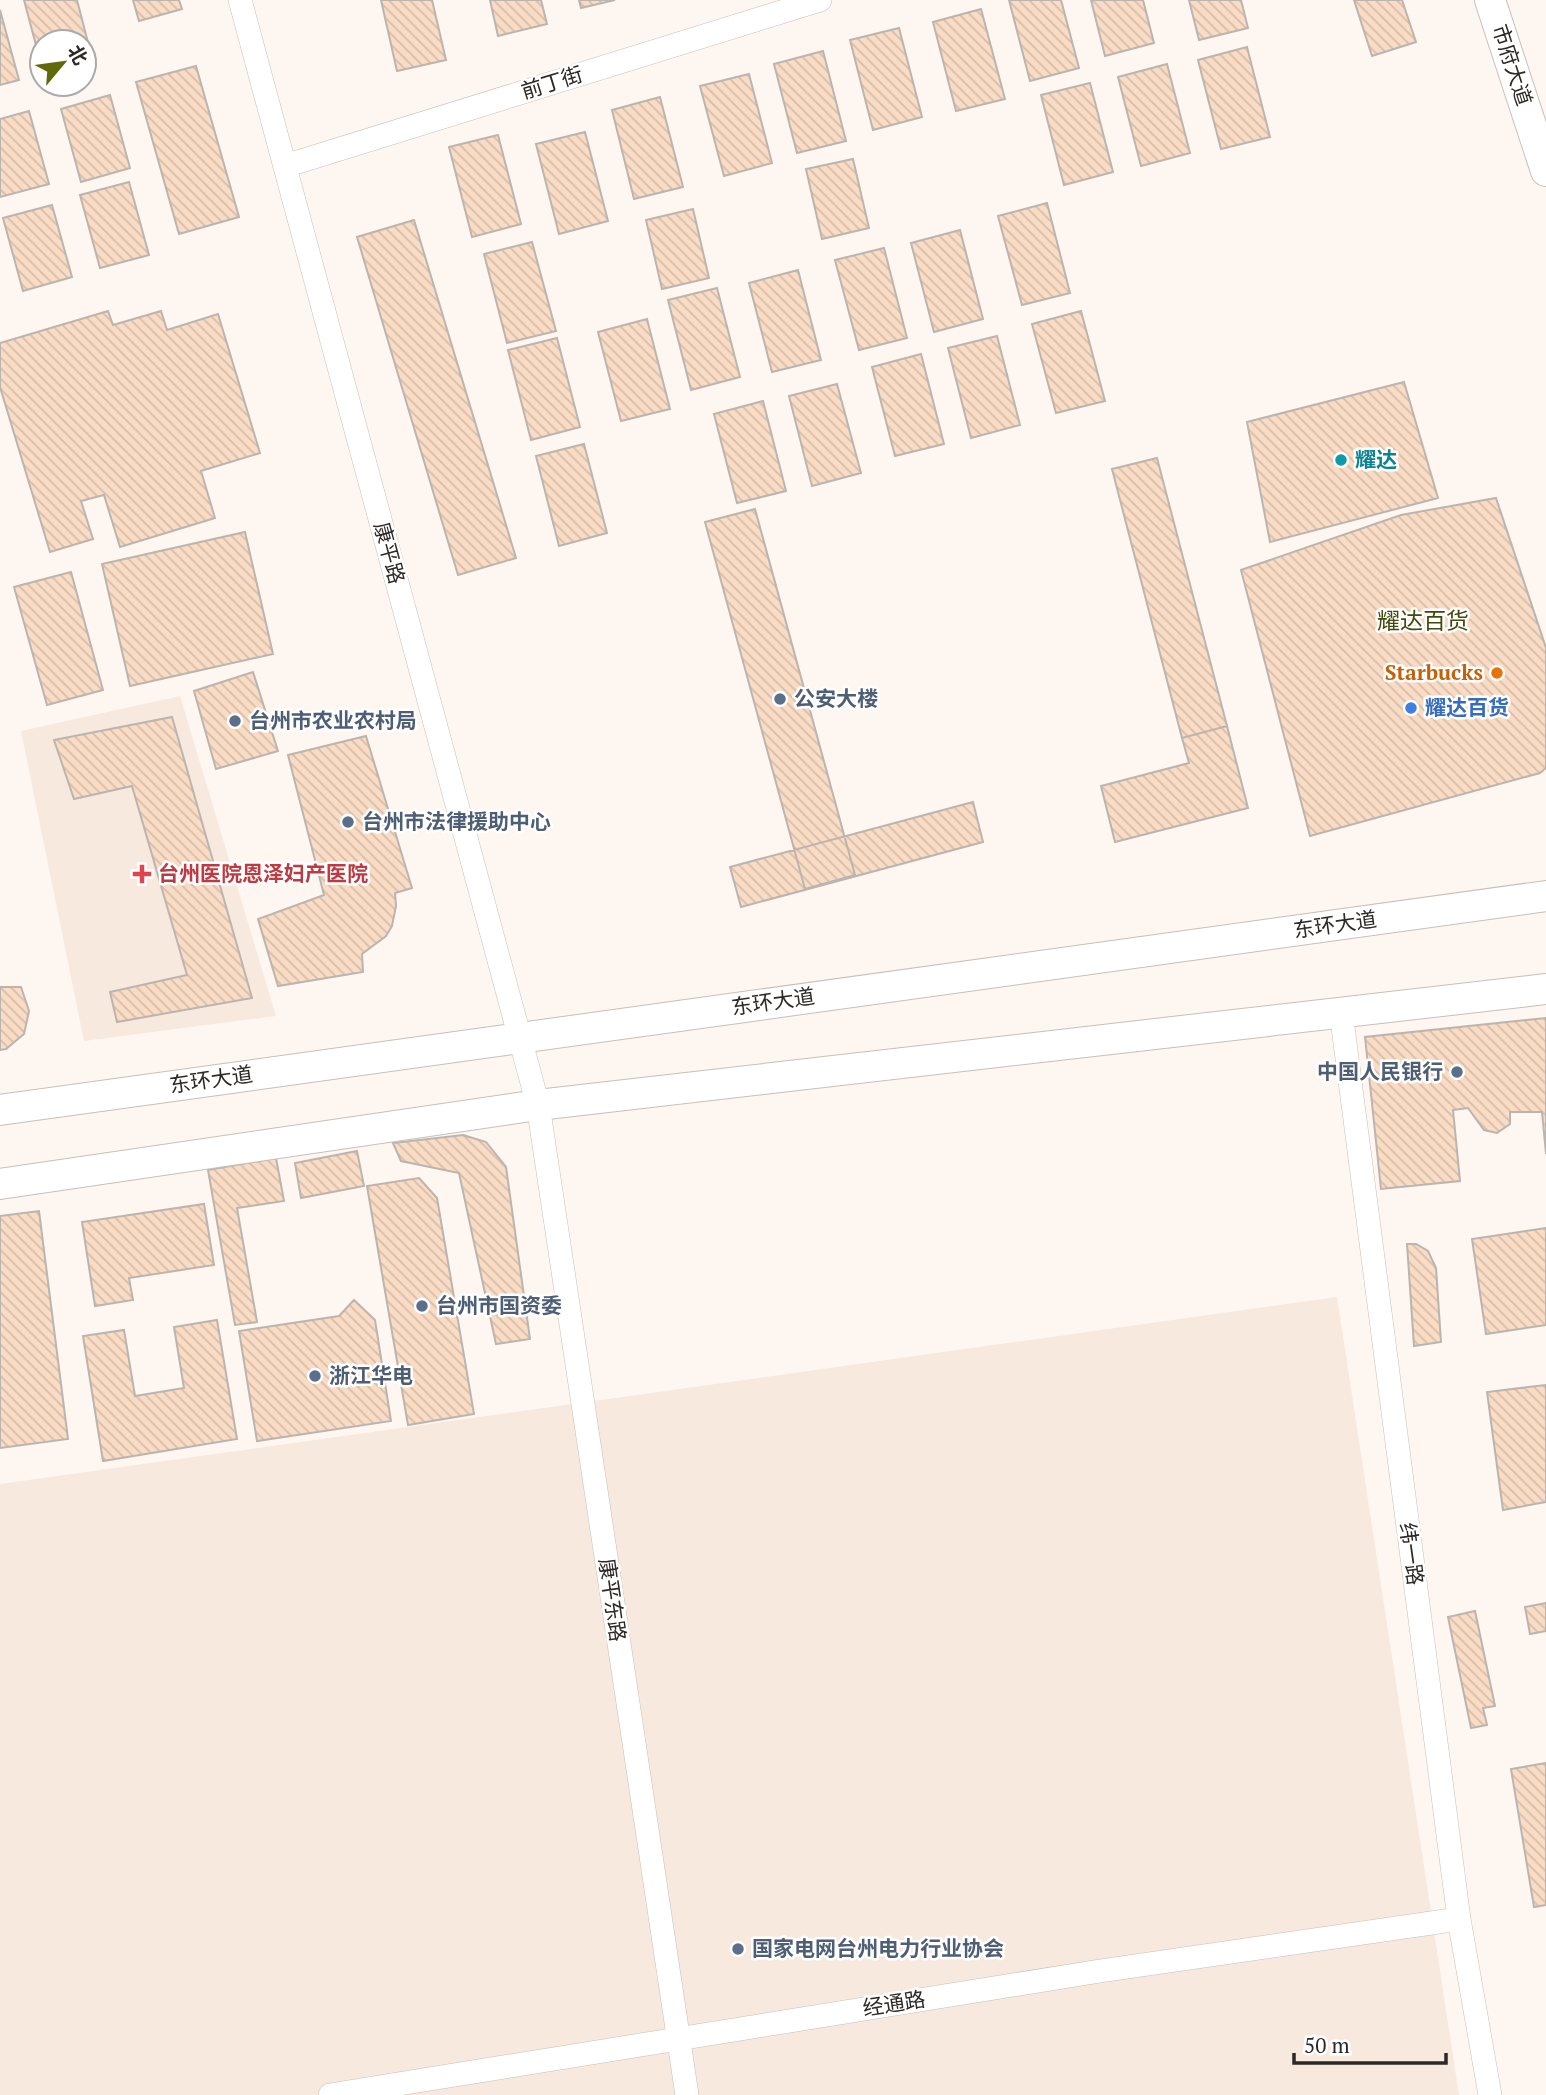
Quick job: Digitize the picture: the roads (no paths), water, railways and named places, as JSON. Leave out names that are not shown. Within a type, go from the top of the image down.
[{"type":"main road","name":"市府大道","points":[[1490,0],[1546,171]]},
{"type":"main road","name":"东环大道","points":[[0,1110],[1546,896]]},
{"type":"main road","points":[[0,1184],[538,1105],[1543,990]]},
{"type":"street","name":"康平路","points":[[240,0],[538,1105]]},
{"type":"street","name":"前丁街","points":[[285,166],[820,0]]},
{"type":"street","name":"纬一路","points":[[1341,1012],[1459,1919],[1490,2095]]},
{"type":"street","name":"康平东路","points":[[538,1105],[687,2095]]},
{"type":"street","name":"经通路","points":[[330,2095],[1100,1971],[1459,1919]]},
{"type":"place","name":"耀达","points":[[1341,460]]},
{"type":"place","name":"Starbucks","points":[[1497,673]]},
{"type":"place","name":"公安大楼","points":[[780,699]]},
{"type":"place","name":"耀达百货","points":[[1411,708]]},
{"type":"place","name":"台州市农业农村局","points":[[235,721]]},
{"type":"place","name":"台州市法律援助中心","points":[[348,822]]},
{"type":"place","name":"台州医院恩泽妇产医院","points":[[142,874]]},
{"type":"place","name":"中国人民银行","points":[[1457,1072]]},
{"type":"place","name":"台州市国资委","points":[[422,1306]]},
{"type":"place","name":"浙江华电","points":[[315,1376]]},
{"type":"place","name":"国家电网台州电力行业协会","points":[[738,1949]]},
{"type":"district","name":"耀达百货","points":[[1423,621]]}]
